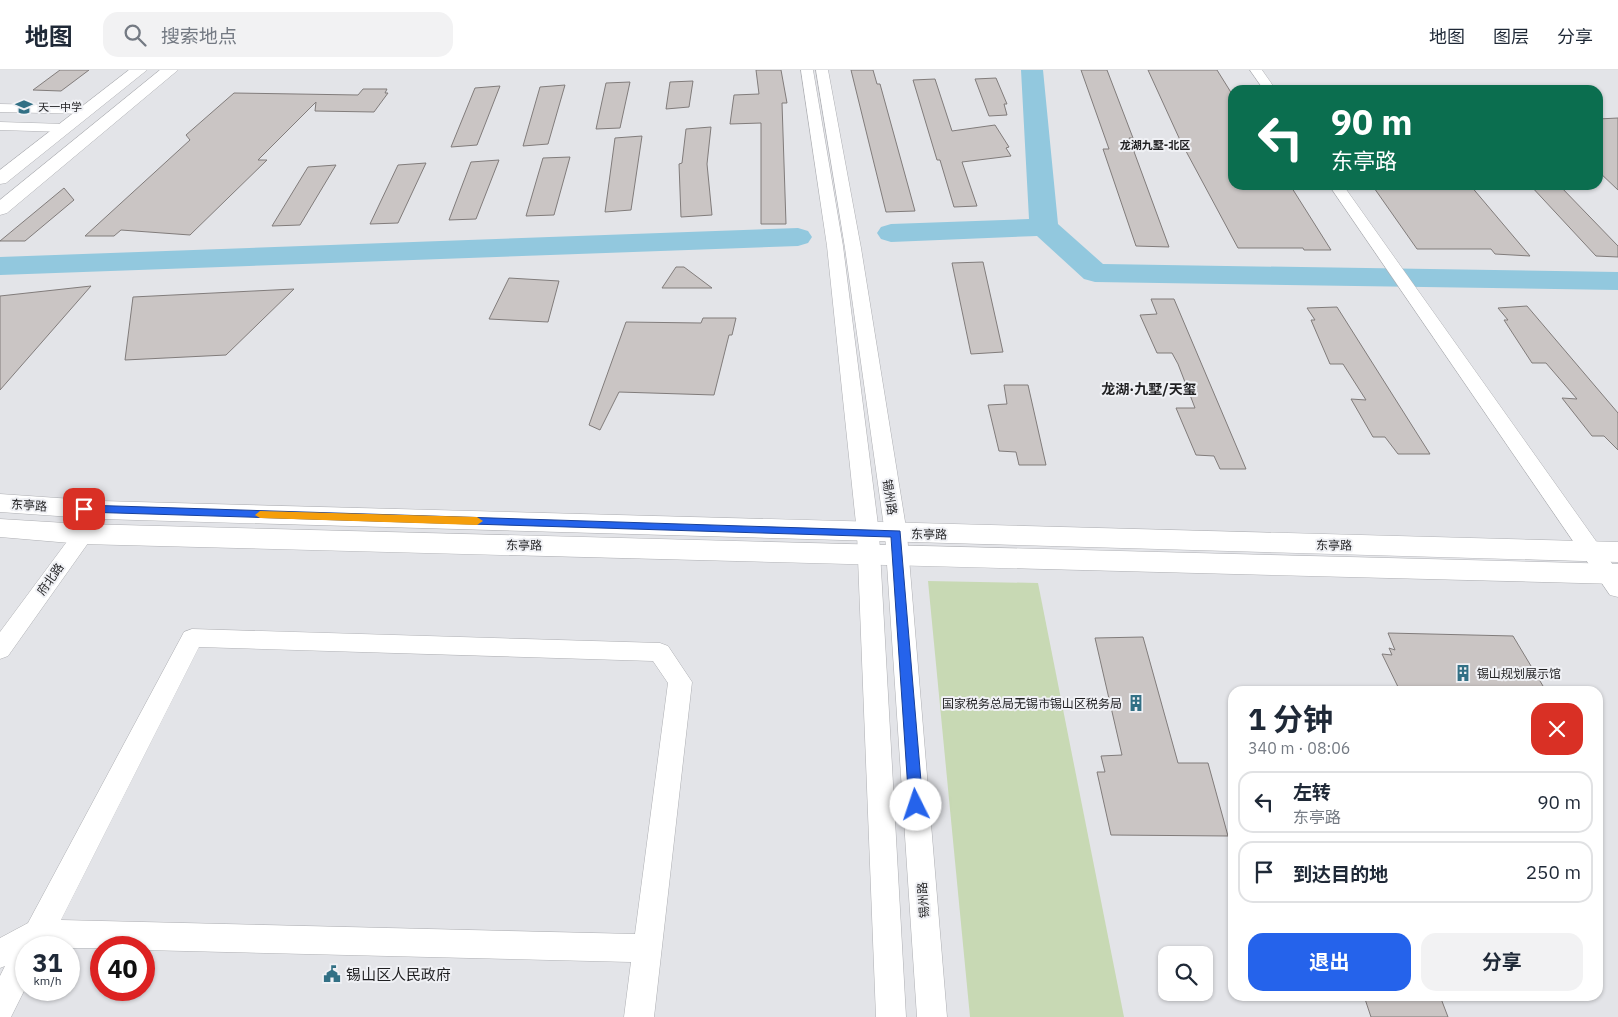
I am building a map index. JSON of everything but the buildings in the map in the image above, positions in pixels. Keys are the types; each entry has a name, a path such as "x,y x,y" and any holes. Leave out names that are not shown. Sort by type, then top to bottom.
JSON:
{"main road":[{"path":"0,179 139,70"},
{"path":"0,209 170,70"},
{"name":"东亭路","path":"0,503 101,510 868,543 1611,568"},
{"name":"东亭路","path":"0,528 82,534 868,543"}],"street":[{"name":"锡州路","path":"807,70 835,246 868,543 891,1017"},
{"name":"锡州路","path":"822,70 853,248 897,544 932,1017"},
{"path":"1256,70 1266,85"},
{"path":"0,108 87,110"},
{"path":"0,126 65,128"},
{"path":"1339,190 1425,312 1611,568"},
{"name":"府北路","path":"0,650 101,510"},
{"path":"37,936 192,638 660,652 680,682 639,1017"},
{"path":"80,946 647,948"},
{"path":"0,954 15,950"},
{"path":"0,1007 15,978"}],"green space":[{"path":"928,581 1038,583 1124,1017 970,1017"}],"waterway":[{"path":"1032,70 1044,227"},
{"path":"891,233 1044,227"},
{"path":"1044,227 1095,273 1618,281"},
{"path":"0,266 798,237"}],"slow traffic":[{"path":"260,515 477,521"}],"place":[{"name":"天一中学","path":"24,107"},
{"name":"锡山规划展示馆","path":"1463,673"},
{"name":"国家税务总局无锡市锡山区税务局","path":"1136,703"},
{"name":"锡山区人民政府","path":"332,974"}],"district":[{"name":"龙湖九墅-北区","path":"1155,145"},
{"name":"龙湖·九墅/天玺","path":"1149,389"}],"route":[{"path":"84,509 896,534 916,805"}]}
